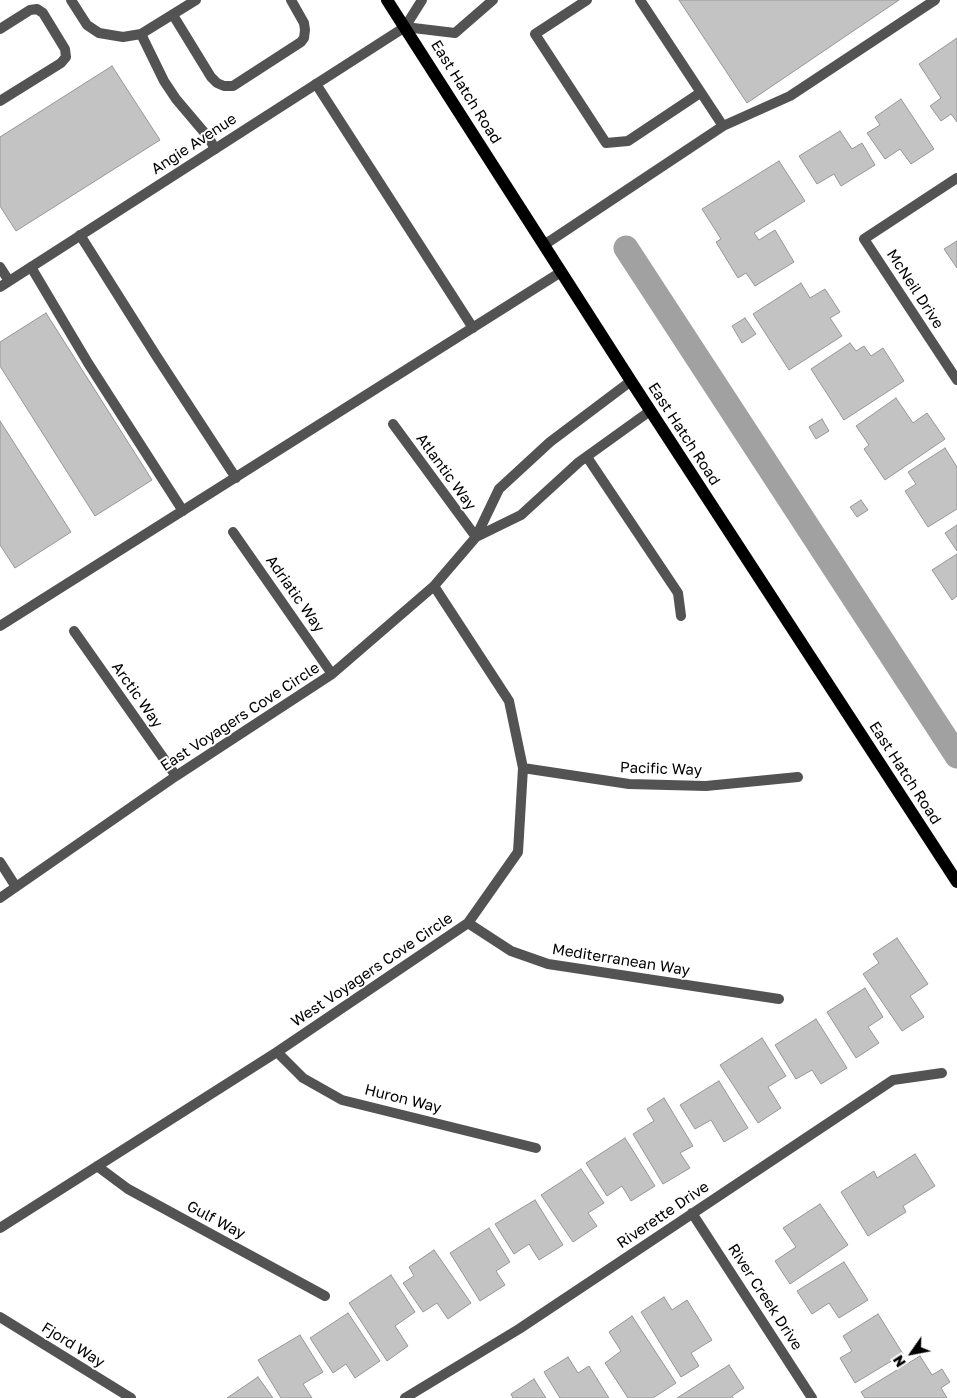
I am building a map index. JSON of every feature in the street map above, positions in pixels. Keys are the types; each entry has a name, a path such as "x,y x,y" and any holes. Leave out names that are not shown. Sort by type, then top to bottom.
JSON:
{"main road":[{"name":"East Hatch Road","path":"388,0 630,381 957,882"}],"street":[{"path":"71,0 87,25 99,33 123,37 142,34 196,0"},
{"path":"173,15 211,77 217,83 224,86 233,86 301,42 304,38 304,23 291,0"},
{"path":"422,0 405,27 455,34 493,0"},
{"path":"587,0 535,34 606,143 628,141 700,93"},
{"path":"640,0 722,126"},
{"path":"544,246 722,126 790,96 935,0"},
{"path":"0,29 30,10 37,9 43,14 65,49 66,57 61,63 0,101"},
{"name":"Angie Avenue","path":"4,284 405,27"},
{"path":"142,34 168,87 209,138 215,149"},
{"path":"316,84 473,328"},
{"name":"McNeil Drive","path":"957,178 864,239 957,380"},
{"path":"80,235 236,478"},
{"path":"0,267 4,284"},
{"path":"31,267 88,363 183,511"},
{"path":"0,626 561,272"},
{"name":"East Voyagers Cove Circle","path":"0,898 176,776 332,674 434,586 476,537 499,489 550,442 630,381"},
{"name":"East Voyagers Cove Circle","path":"476,537 521,515 587,457 650,411"},
{"name":"Atlantic Way","path":"393,424 476,537"},
{"path":"587,457 678,593 681,616"},
{"name":"Adriatic Way","path":"233,532 332,674"},
{"name":"West Voyagers Cove Circle","path":"0,1228 277,1052 468,923 518,852 523,768 509,701 434,586"},
{"name":"Arctic Way","path":"74,631 176,776"},
{"name":"Pacific Way","path":"523,768 629,784 706,786 798,777"},
{"path":"0,862 16,887"},
{"name":"Mediterranean Way","path":"468,923 511,951 548,964 779,999"},
{"name":"Huron Way","path":"277,1052 303,1078 342,1100 536,1148"},
{"name":"Riverette Drive","path":"405,1398 518,1329 893,1080 942,1073"},
{"name":"Gulf Way","path":"97,1166 128,1189 325,1296"},
{"name":"River Creek Drive","path":"692,1213 812,1398"},
{"name":"Fjord Way","path":"0,1317 131,1398"}],"building":[{"path":"679,0 899,0 747,103"},
{"path":"957,38 957,122 951,114 941,121 930,106 941,98 919,64"},
{"path":"112,66 160,140 16,231 0,206 0,137"},
{"path":"901,99 934,149 911,164 900,149 885,159 867,133 880,125 875,117"},
{"path":"840,131 852,149 862,143 875,165 841,186 834,174 817,184 799,156"},
{"path":"779,161 805,201 754,233 759,240 775,230 794,262 755,286 746,273 738,278 716,242 721,239 702,209"},
{"path":"957,241 957,268 944,249"},
{"path":"801,283 810,298 825,289 840,312 830,318 842,336 789,370 753,314"},
{"path":"46,313 152,480 95,516 0,366 0,342"},
{"path":"745,318 756,334 742,343 732,326"},
{"path":"850,343 856,351 864,346 871,356 883,348 904,381 844,420 811,369"},
{"path":"896,398 913,423 927,413 945,439 885,480 864,449 869,445 856,426"},
{"path":"822,419 829,431 816,439 809,427"},
{"path":"0,421 71,532 15,568 0,545"},
{"path":"945,448 957,467 957,509 928,527 905,491 916,484 908,472"},
{"path":"861,500 868,510 857,517 850,507"},
{"path":"957,525 957,551 945,533"},
{"path":"957,554 957,596 952,600 932,570"},
{"path":"897,938 928,984 910,996 924,1017 902,1031 863,974 879,963 873,954"},
{"path":"865,988 883,1017 868,1027 879,1043 856,1058 827,1012"},
{"path":"816,1019 847,1068 821,1084 812,1070 796,1079 775,1045"},
{"path":"762,1038 786,1076 768,1087 781,1108 758,1123 720,1065"},
{"path":"719,1081 748,1128 724,1142 711,1120 695,1129 680,1105"},
{"path":"664,1098 693,1146 680,1153 690,1168 663,1184 633,1134 654,1121 647,1109"},
{"path":"625,1138 655,1186 631,1201 622,1186 607,1196 586,1163"},
{"path":"915,1154 935,1186 903,1206 906,1212 868,1236 841,1192 874,1171 877,1178"},
{"path":"581,1169 604,1203 588,1213 597,1226 573,1242 541,1195"},
{"path":"535,1200 563,1245 539,1260 529,1244 514,1254 495,1224"},
{"path":"820,1204 848,1245 790,1284 775,1261 796,1247 783,1228"},
{"path":"489,1228 510,1262 496,1271 505,1285 480,1301 450,1253"},
{"path":"434,1250 471,1303 448,1319 437,1303 423,1312 403,1283 414,1276 409,1267"},
{"path":"844,1262 868,1300 839,1318 829,1303 812,1314 797,1291"},
{"path":"391,1275 415,1312 395,1326 408,1346 387,1361 349,1303"},
{"path":"664,1297 672,1310 687,1300 712,1340 691,1353 699,1366 681,1377 641,1312"},
{"path":"348,1313 380,1361 355,1378 346,1364 333,1373 310,1338"},
{"path":"878,1314 903,1354 855,1383 840,1358 852,1351 843,1336"},
{"path":"632,1316 676,1383 653,1398 628,1398 605,1363 621,1351 609,1332"},
{"path":"300,1335 323,1372 303,1384 312,1398 281,1398 258,1360"},
{"path":"920,1356 932,1375 942,1369 950,1382 941,1388 947,1398 865,1398 861,1392"},
{"path":"568,1357 578,1373 589,1366 609,1398 560,1398 544,1372"},
{"path":"729,1365 744,1388 732,1396 733,1398 677,1398"},
{"path":"258,1377 273,1398 227,1398"},
{"path":"534,1379 546,1398 513,1398 511,1394"}],"waterway":[{"path":"626,248 957,756"}]}
